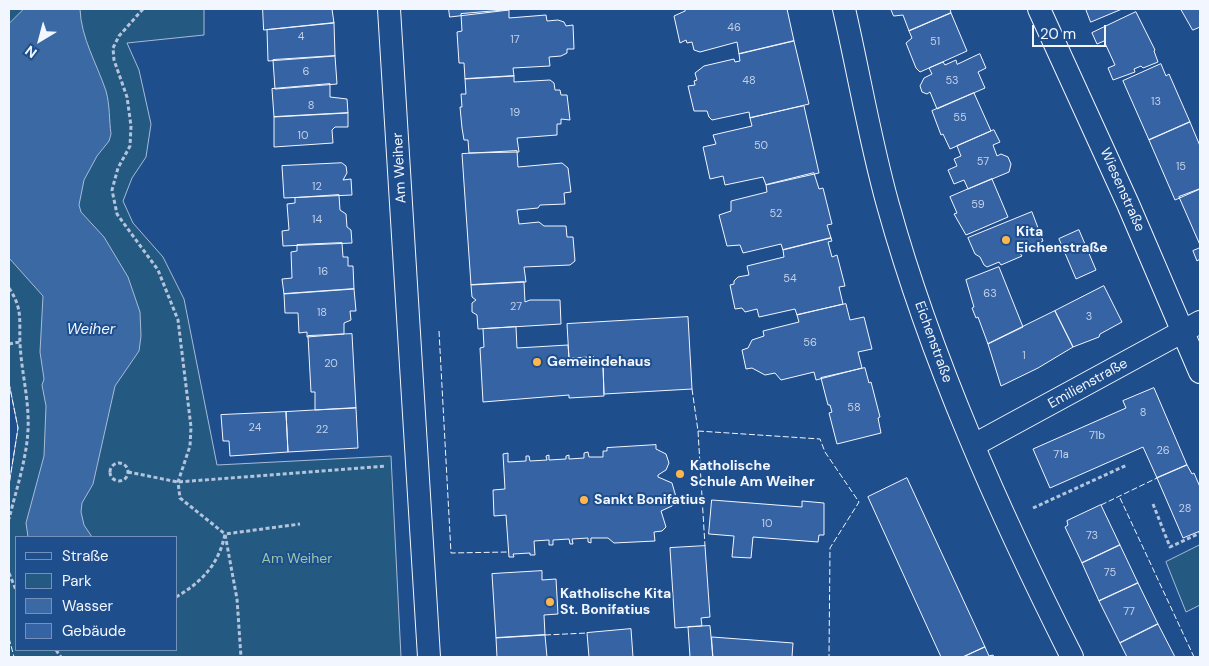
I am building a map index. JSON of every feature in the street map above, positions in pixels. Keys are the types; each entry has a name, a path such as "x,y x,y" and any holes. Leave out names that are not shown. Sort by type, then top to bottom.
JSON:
{"street":[{"name":"Am Weiher","path":"389,9 429,657"},
{"name":"Eichenstraße","path":"844,9 887,204 924,322 974,445 1072,657"},
{"name":"Wiesenstraße","path":"1039,9 1128,204 1192,327 1200,372"},
{"name":"Emilienstraße","path":"974,445 1192,327"}],"path":[{"path":"143,9 119,36 113,48 114,60 127,97 131,126 130,146 118,168 112,190 117,214 158,270 178,320 191,427 190,446 178,482 180,498 225,534 237,598 241,657"},
{"path":"9,288 18,303 21,317 20,342 28,415 27,442 9,520"},
{"path":"9,344 20,342"},
{"path":"128,472 126,478 121,481 115,480 110,473 112,467 119,463 124,465 128,472 178,482 386,466"},
{"path":"1033,508 1127,465"},
{"path":"1153,504 1170,548 1200,533"},
{"path":"225,534 300,524"},
{"path":"178,596 198,582 214,565 222,549 225,534"},
{"path":"9,573 15,588"}],"green space":[{"name":"Am Weiher","path":"9,9 204,9 204,35 127,43 139,70 151,124 146,157 132,178 123,201 133,223 163,257 184,299 217,465 391,456 401,657 9,657 9,485 18,428 9,383"},
{"path":"1200,545 1200,605 1186,612 1166,562"}],"water":[{"name":"Weiher","path":"24,9 80,9 86,41 106,91 108,102 111,134 109,141 97,156 84,180 79,205 81,212 104,237 128,277 140,312 141,336 139,351 115,386 93,484 82,503 81,512 84,525 91,536 28,536 26,523 44,456 46,406 42,385 44,379 40,352 43,296 9,258 9,24"}],"building":[{"path":"263,9 332,9 334,23 264,30"},
{"path":"449,9 509,9 509,10 450,17"},
{"path":"684,9 787,9 794,41 739,54 737,42 700,52 694,50 692,42 687,43 686,40 680,43 674,16 685,11"},
{"path":"891,9 950,9 951,13 909,31 903,15 894,16"},
{"path":"1086,9 1122,9 1091,22"},
{"path":"1181,9 1200,9 1200,27 1193,30"},
{"path":"509,10 509,18 546,15 547,21 558,20 564,22 566,26 573,25 574,49 567,49 567,53 561,56 549,57 550,66 513,68 514,76 465,79 464,63 459,63 457,32 462,31 461,14"},
{"path":"1136,12 1155,50 1158,62 1143,68 1141,66 1134,69 1135,72 1113,80 1108,68 1115,65 1104,41 1097,44 1092,33"},
{"path":"951,13 967,51 920,72 916,68 906,43 912,38 909,31"},
{"path":"334,23 335,56 268,61 267,30"},
{"path":"794,41 809,104 750,118 749,112 712,120 707,111 694,111 688,86 695,85 694,81 697,80 695,73 704,66 734,59 735,62 740,61 739,54"},
{"path":"980,54 986,68 978,72 985,88 937,109 930,92 927,94 922,92 920,86 924,78 932,74 929,68 943,62 945,65 956,60 957,64"},
{"path":"335,56 337,84 275,89 273,60"},
{"path":"1161,64 1166,76 1169,74 1190,122 1149,140 1123,81"},
{"path":"514,76 514,82 550,80 554,83 555,90 560,90 561,95 567,95 570,120 561,119 561,124 557,124 557,135 517,138 519,152 469,153 468,140 464,140 460,107 462,107 461,94 466,94 465,79"},
{"path":"330,84 330,97 347,99 348,113 274,117 272,89"},
{"path":"974,93 991,131 950,149 943,134 941,135 932,111"},
{"path":"804,106 819,173 766,185 763,177 725,185 723,176 710,179 703,147 716,144 713,135 752,126 750,118"},
{"path":"348,113 348,127 335,127 332,130 333,143 274,147 274,117"},
{"path":"1190,122 1200,146 1200,189 1175,200 1149,140"},
{"path":"994,130 1000,142 993,145 997,156 1001,154 1008,157 1011,164 1009,172 968,189 964,180 954,184 948,170 957,166 954,159 961,156 957,146"},
{"path":"517,151 518,167 562,163 568,168 571,192 564,193 565,204 540,205 538,208 517,210 519,224 539,222 544,226 566,226 567,237 573,237 575,261 570,265 524,267 526,282 471,285 462,154"},
{"path":"342,163 346,166 347,173 343,180 351,179 352,195 284,198 282,166"},
{"path":"814,173 819,189 823,188 832,224 827,225 831,238 783,250 781,244 743,253 740,245 727,246 719,215 731,211 731,201 767,192 766,185"},
{"path":"992,179 1008,217 966,235 954,214 957,213 950,197"},
{"path":"1200,189 1200,245 1179,197"},
{"path":"339,195 340,210 346,214 347,227 351,230 352,243 283,246 282,231 289,230 287,204 295,203 295,198"},
{"name":"Kita Eichenstraße","path":"1032,212 1043,241 1020,253 1022,256 1001,265 999,262 987,267 984,265 980,257 975,254 968,238"},
{"path":"1079,230 1096,270 1076,279 1059,239"},
{"path":"831,238 832,241 828,242 832,257 837,255 845,286 839,287 843,304 797,315 795,309 759,317 757,309 745,312 742,308 735,309 730,285 734,284 738,277 749,275 747,266 784,257 783,250"},
{"path":"342,243 343,257 348,257 348,266 353,266 354,289 284,294 282,279 292,278 291,252 297,251 297,245"},
{"path":"1200,248 1200,259 1197,261 1193,251"},
{"path":"999,267 1023,327 988,344 978,317 976,318 972,308 974,307 966,280"},
{"path":"524,282 525,302 530,300 560,300 561,324 478,329 477,315 472,312 472,303 476,300 472,297 471,285"},
{"path":"1104,286 1122,322 1100,334 1099,337 1073,347 1055,311"},
{"path":"354,289 356,311 350,311 351,320 344,323 344,334 307,337 307,332 299,333 298,313 285,313 284,294"},
{"path":"846,304 850,320 864,317 872,349 858,352 862,368 816,380 814,372 781,380 775,373 765,375 752,368 746,369 742,350 748,348 752,340 764,336 763,331 799,322 797,315"},
{"path":"1055,311 1073,347 1038,368 1001,386 988,344"},
{"path":"688,317 692,389 604,394 603,365 594,365 594,357 569,358 567,324"},
{"name":"Gemeindehaus","path":"516,327 517,348 568,345 569,358 594,357 594,365 603,365 604,396 569,398 569,395 483,402 480,348 484,347 483,329"},
{"path":"352,334 356,408 315,410 315,392 311,392 308,336"},
{"path":"865,368 869,383 871,382 880,417 878,418 881,433 837,444 829,413 832,412 830,405 828,405 821,378"},
{"path":"1154,388 1187,465 1157,478 1143,447 1050,488 1033,449 1126,408 1123,401"},
{"path":"356,408 358,448 288,452 286,412"},
{"path":"286,412 288,452 230,456 229,441 223,441 221,415"},
{"name":"Sankt Bonifatius","path":"656,445 656,449 666,454 669,463 666,470 658,475 658,477 672,483 676,497 672,506 661,511 666,527 662,531 654,532 655,541 614,543 608,538 591,538 591,543 588,542 588,538 572,539 573,544 570,544 569,539 553,540 553,545 549,545 549,540 534,541 535,555 530,555 530,553 513,554 514,557 509,557 506,515 494,516 493,490 505,489 503,454 508,453 508,462 526,461 526,456 529,456 530,461 547,460 546,456 549,455 549,460 566,459 566,456 569,455 569,459 584,458 584,453 588,452 589,457 603,457 603,451 607,451 607,448"},
{"path":"1187,465 1192,474 1194,473 1200,487 1200,531 1183,538 1157,478"},
{"path":"907,478 985,647 963,657 941,657 868,497"},
{"path":"712,500 802,507 802,501 824,503 824,535 819,535 818,542 753,537 751,558 732,557 734,536 709,534"},
{"path":"1101,505 1120,545 1082,563 1065,527 1068,525 1067,521"},
{"path":"1120,545 1138,583 1099,601 1082,563"},
{"path":"705,546 710,617 701,618 702,626 675,628 670,548"},
{"path":"542,571 542,580 556,579 558,614 544,615 545,635 496,638 492,574"},
{"path":"1138,583 1158,624 1120,643 1099,601"},
{"path":"1158,624 1175,657 1127,657 1120,643"},
{"path":"710,626 713,657 690,657 688,627"},
{"path":"631,629 633,657 589,657 587,633"},
{"path":"545,635 547,657 497,657 496,638"},
{"path":"712,637 793,643 792,657 713,657"},
{"path":"985,647 989,656 993,655 994,657 963,657"}],"fence":[{"path":"439,331 451,553 508,552"},
{"path":"9,383 18,428 9,485"},
{"path":"692,389 698,431 705,546"},
{"path":"698,431 820,439 825,452 859,502 830,548 829,657"},
{"path":"1101,505 1157,478"},
{"path":"1120,498 1194,657"},
{"path":"545,635 587,633"},
{"path":"9,638 14,657"}],"place":[{"name":"Kita Eichenstraße","path":"1006,240"},
{"name":"Gemeindehaus","path":"537,362"},
{"name":"Katholische Schule Am Weiher","path":"680,474"},
{"name":"Sankt Bonifatius","path":"584,500"},
{"name":"Katholische Kita St. Bonifatius","path":"550,602"}]}
